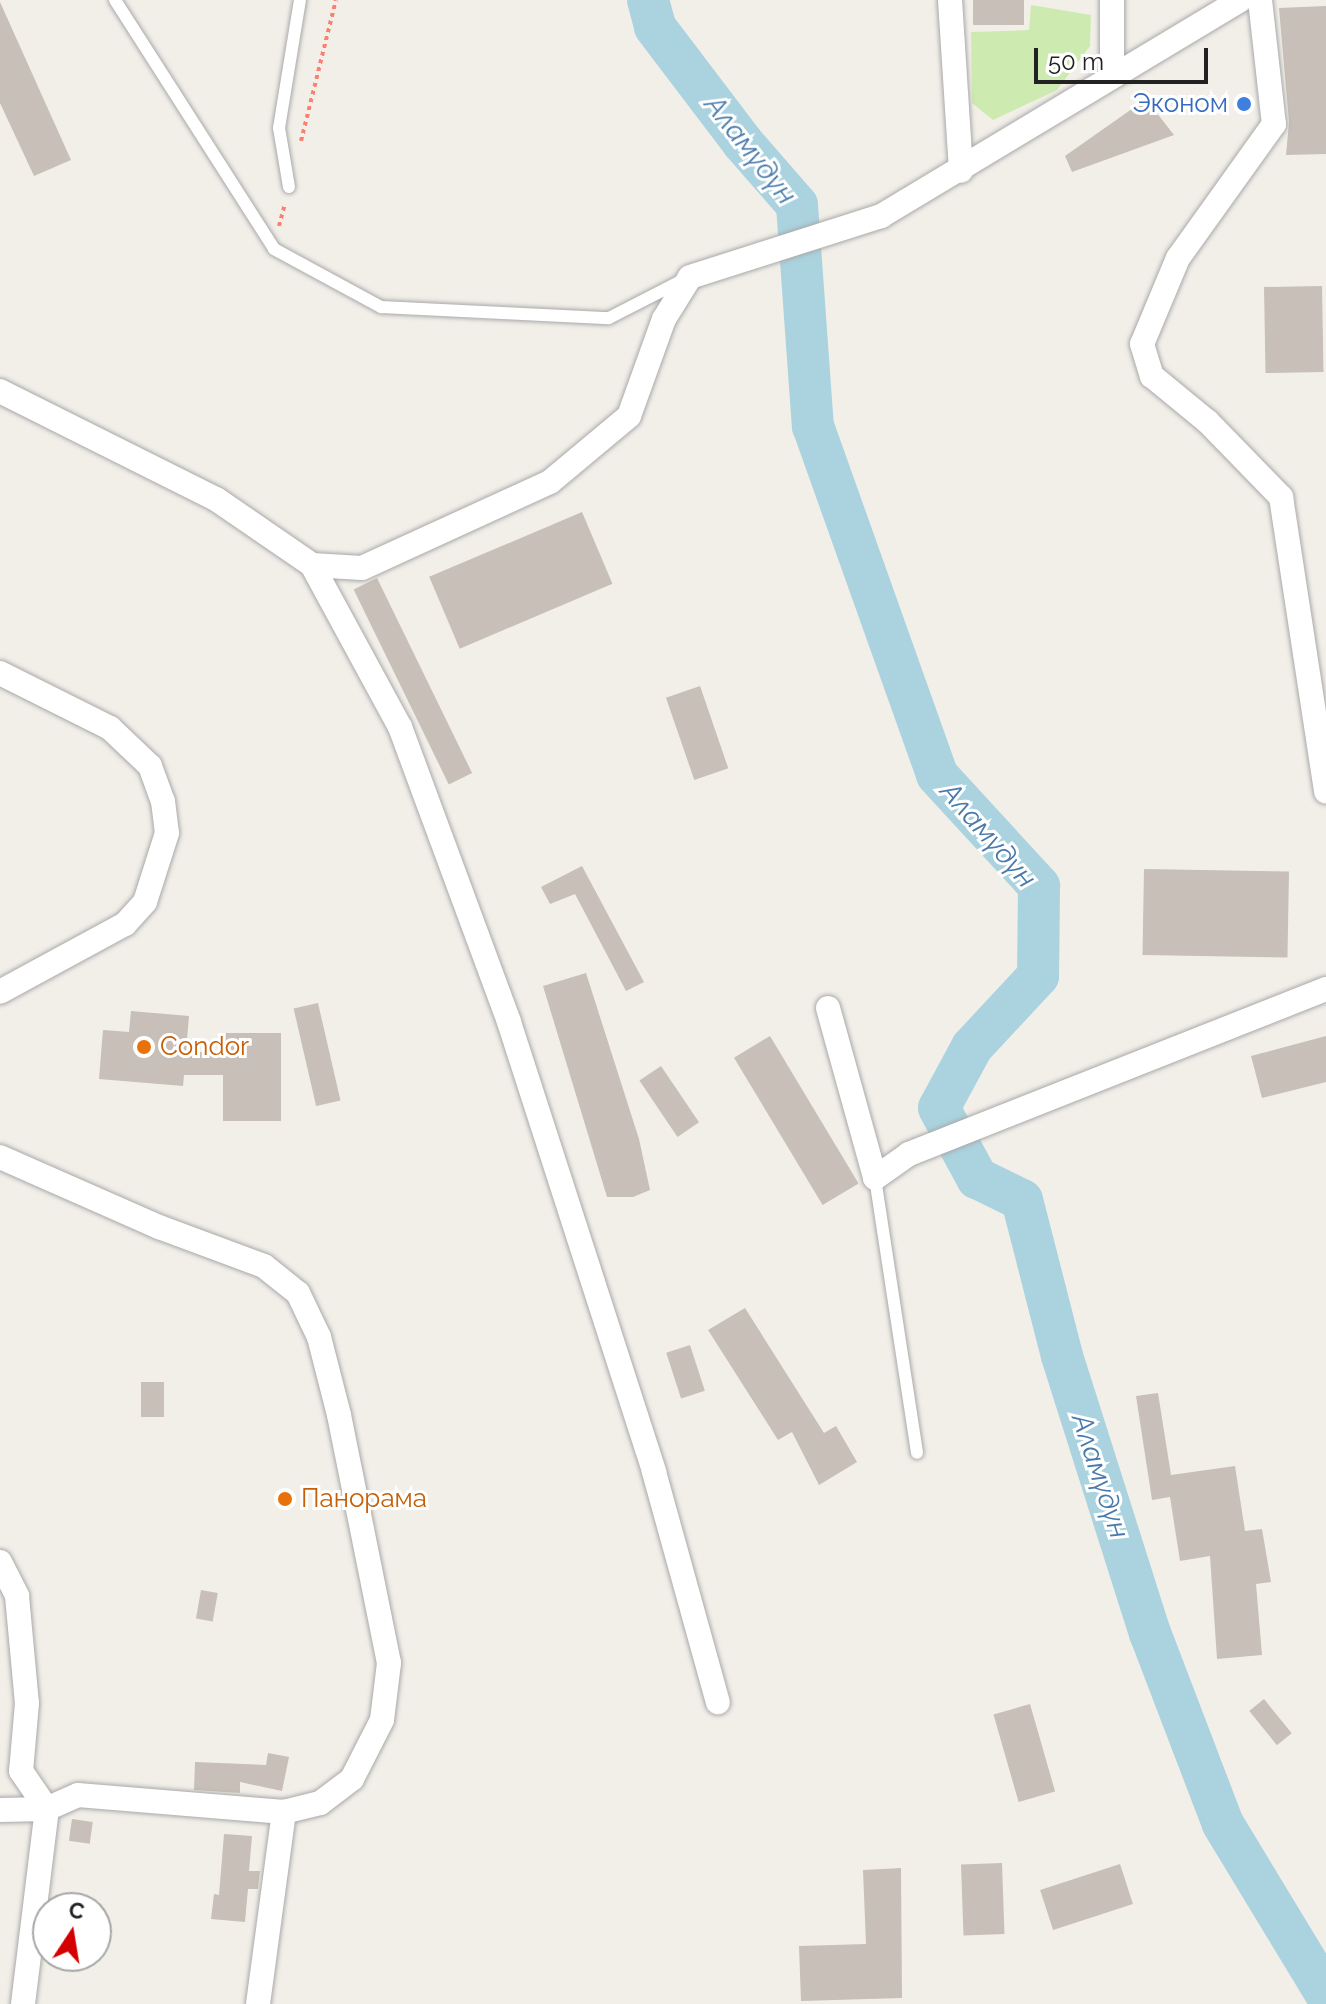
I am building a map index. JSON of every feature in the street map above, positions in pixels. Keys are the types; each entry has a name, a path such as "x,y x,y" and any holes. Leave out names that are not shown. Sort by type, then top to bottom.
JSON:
{"street":[{"path":"950,0 961,171"},
{"path":"1112,0 1112,73"},
{"path":"312,565 362,568 550,482 629,416 664,319 690,277 754,254 881,216 961,171 1112,73 1240,0"},
{"path":"1260,0 1274,124 1178,258 1142,344 1152,376 1208,422 1281,497 1326,792"},
{"path":"0,391 216,499 312,565 400,727 509,1022 654,1472 718,1702"},
{"path":"0,673 110,728 150,766 163,801 167,833 145,902 125,924 0,992"},
{"path":"828,1008 875,1178 909,1154 1007,1119 1326,989"},
{"path":"0,1157 159,1227 264,1266 298,1293 319,1337 389,1663 382,1720 352,1779 320,1803 284,1812 78,1795 47,1809 0,1810"},
{"path":"0,1562 17,1596 27,1703 21,1771 47,1809 23,2004"},
{"path":"258,2004 284,1812"}],"lane":[{"path":"115,0 274,249 381,307 609,318 690,277"},
{"path":"289,187 279,128 300,0"},
{"path":"875,1178 917,1453"}],"path":[{"path":"300,144 336,0"},
{"path":"274,249 289,187"}],"green space":[{"path":"1031,5 1091,15 1090,46 1057,90 993,120 972,103 971,32 1029,30"}],"building":[{"path":"973,0 1024,0 1024,25 973,25"},
{"path":"0,2 71,160 34,176 0,103"},
{"path":"1326,6 1326,154 1286,155 1289,122 1279,8"},
{"path":"1146,99 1174,135 1072,172 1065,156"},
{"path":"1322,286 1324,372 1266,373 1264,287"},
{"path":"582,512 612,584 460,649 429,577"},
{"path":"377,578 472,773 449,784 354,589"},
{"path":"700,686 728,768 694,780 666,698"},
{"path":"582,866 644,982 626,991 575,894 550,904 541,887"},
{"path":"1144,869 1289,872 1287,958 1142,955"},
{"path":"586,973 639,1139 650,1190 633,1197 607,1197 543,986"},
{"path":"318,1003 340,1100 316,1106 294,1009"},
{"path":"131,1011 189,1016 186,1052 223,1052 223,1033 281,1033 281,1121 223,1121 223,1075 184,1075 183,1086 99,1079 103,1030 129,1032"},
{"path":"770,1036 859,1183 823,1205 734,1058"},
{"path":"1326,1036 1326,1082 1262,1098 1251,1056"},
{"path":"661,1066 699,1122 677,1137 639,1081"},
{"path":"745,1308 824,1433 836,1426 857,1462 819,1485 792,1432 778,1440 708,1330"},
{"path":"690,1345 705,1391 681,1398 666,1353"},
{"path":"141,1382 164,1382 164,1417 141,1417"},
{"path":"1158,1393 1171,1475 1235,1466 1245,1531 1262,1529 1271,1582 1256,1584 1262,1655 1217,1659 1210,1556 1180,1561 1170,1497 1152,1500 1136,1396"},
{"path":"201,1590 218,1593 213,1622 196,1619"},
{"path":"1264,1699 1292,1733 1277,1745 1249,1711"},
{"path":"1030,1704 1055,1791 1019,1802 993,1714"},
{"path":"268,1753 289,1757 282,1791 240,1782 240,1793 194,1790 195,1762 266,1765"},
{"path":"72,1819 93,1822 90,1844 69,1841"},
{"path":"224,1834 252,1836 249,1871 260,1871 258,1889 248,1889 245,1922 211,1919 214,1894 219,1895"},
{"path":"1002,1863 1004,1934 964,1935 961,1864"},
{"path":"1120,1864 1133,1904 1053,1930 1040,1890"},
{"path":"901,1868 902,1998 801,2001 799,1946 866,1944 863,1870"}],"waterway":[{"name":"Аламүдүн","path":"648,0 655,27 743,143 797,205 813,426 937,775 1039,886 1038,976 972,1047 939,1108 977,1178 1022,1200 1062,1356 1150,1633 1223,1824 1326,1994"}],"place":[{"name":"Эконом","path":"1244,104"},
{"name":"Condor","path":"144,1047"},
{"name":"Панорама","path":"285,1499"}]}
